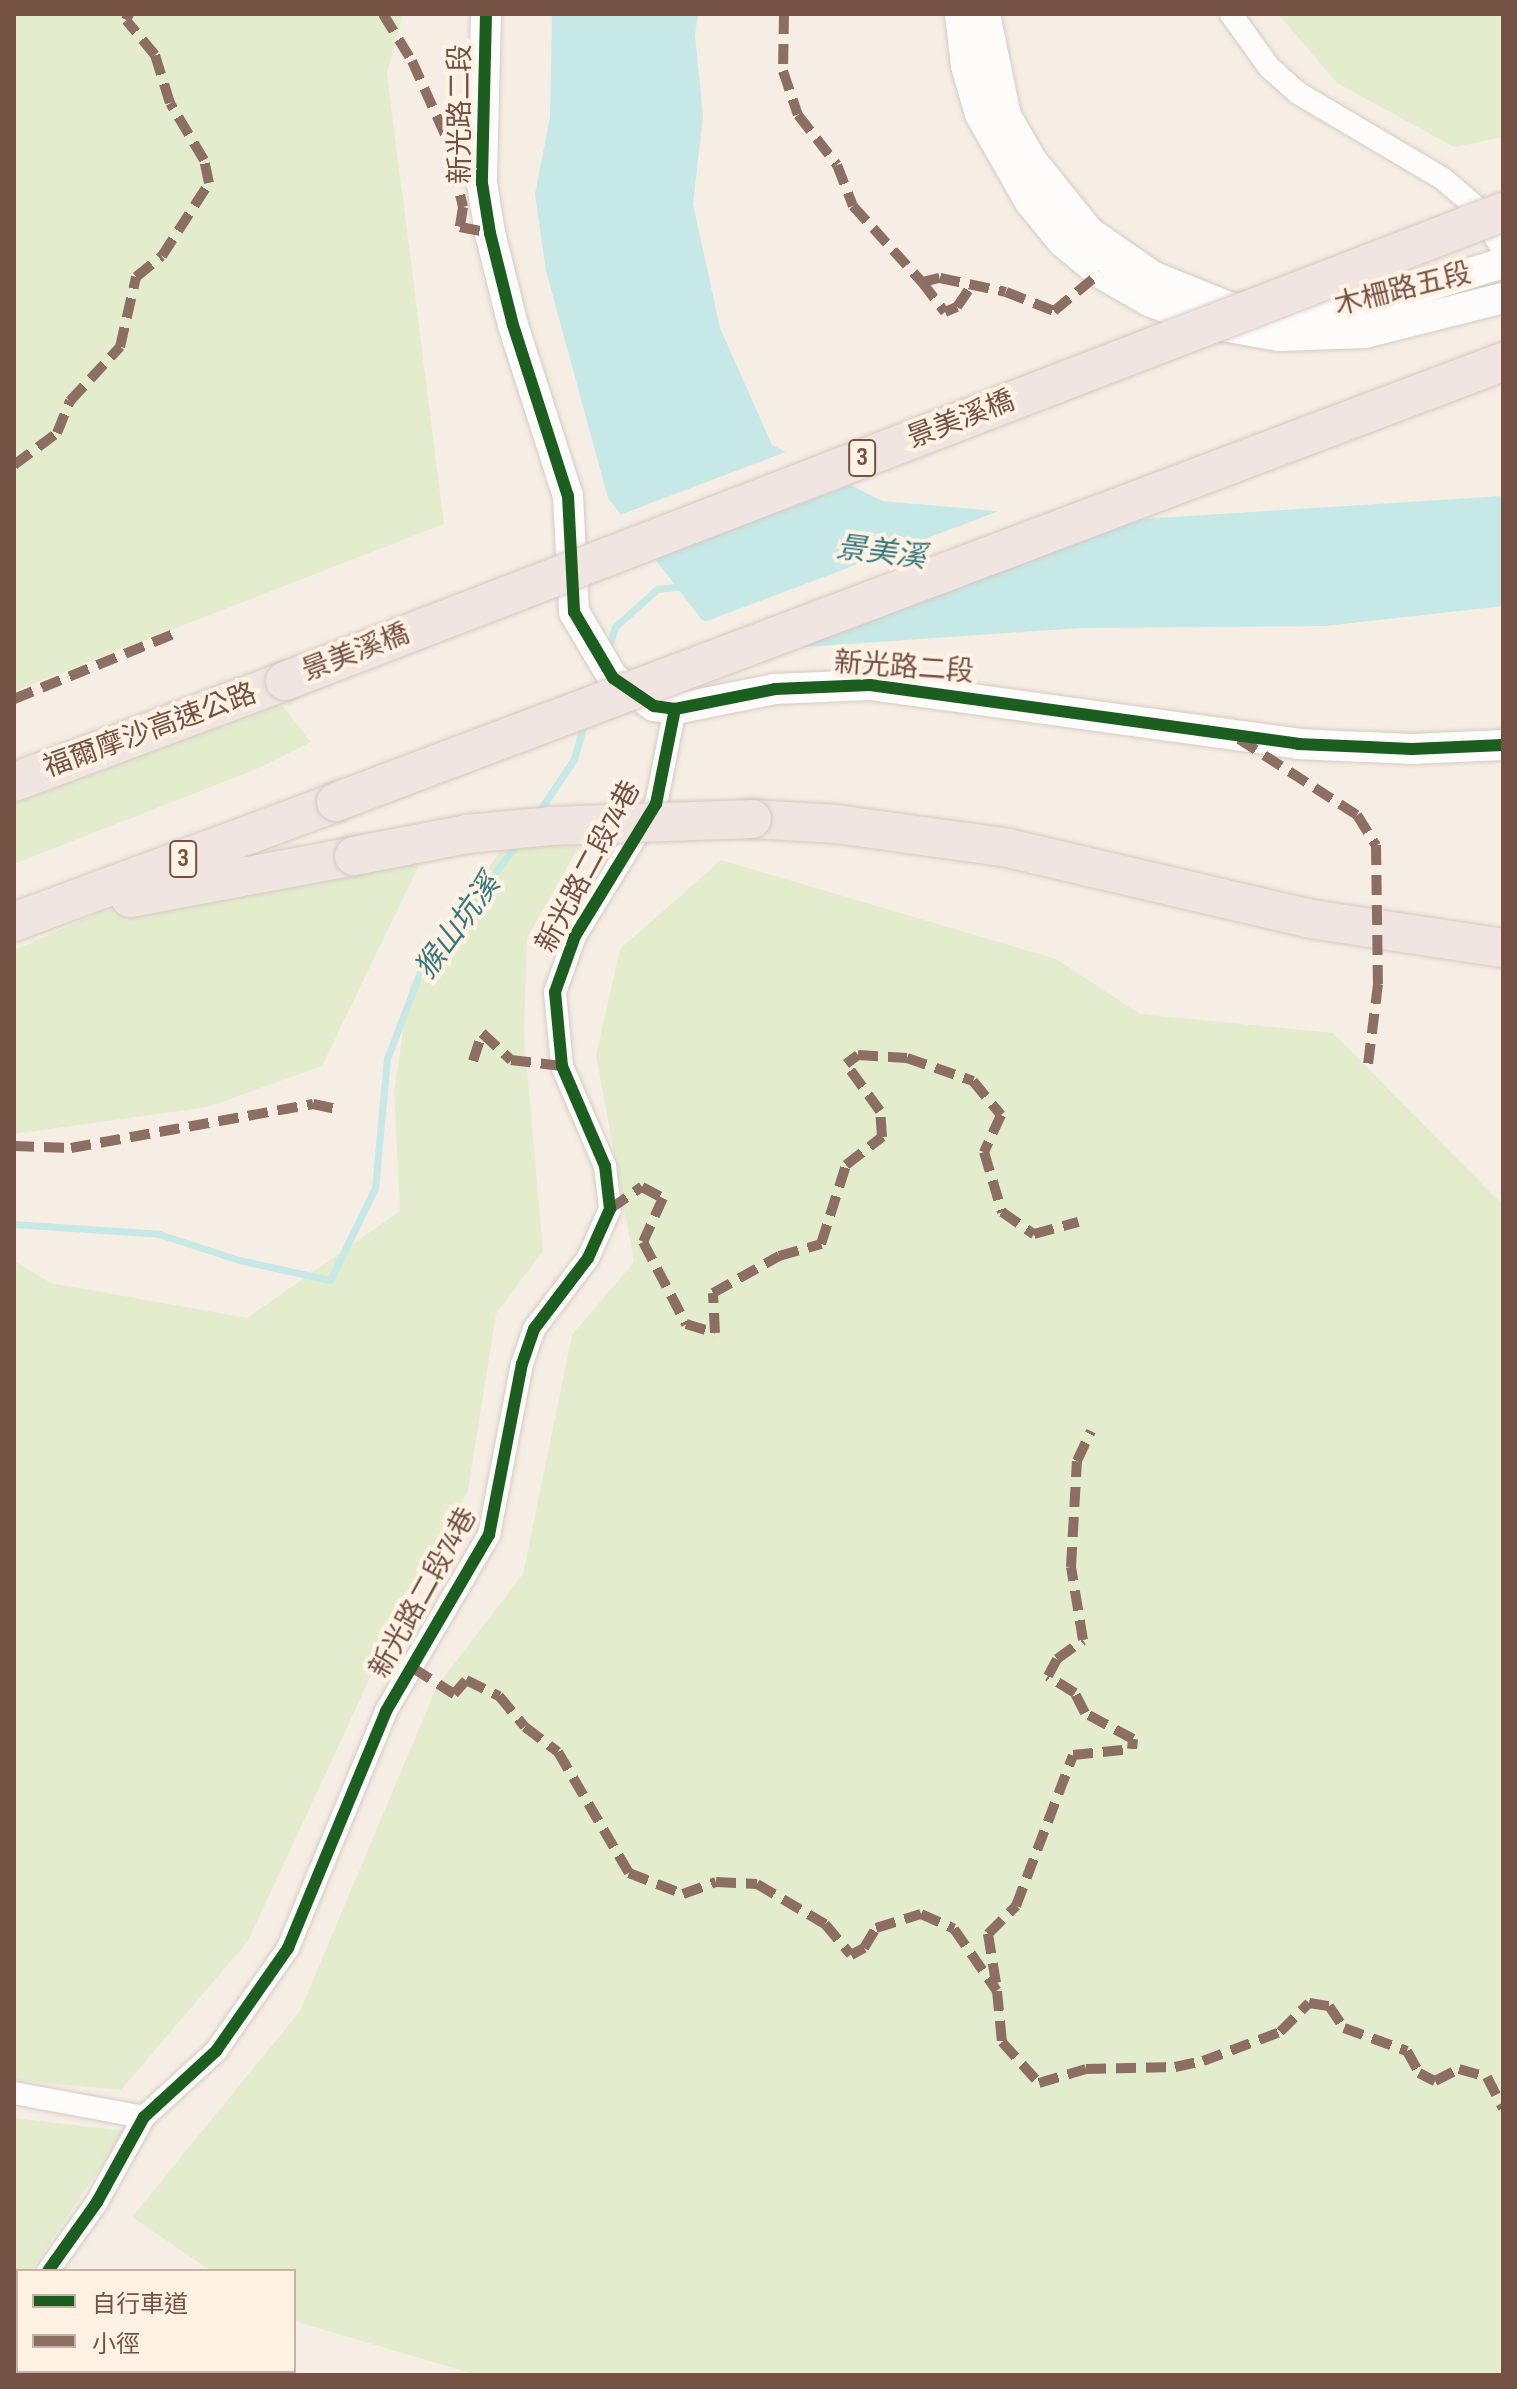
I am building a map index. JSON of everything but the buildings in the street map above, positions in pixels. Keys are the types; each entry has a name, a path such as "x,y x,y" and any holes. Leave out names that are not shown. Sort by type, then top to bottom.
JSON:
{"highway":[{"name":"景美溪橋","path":"285,681 1503,211"},
{"name":"3","path":"22,919 1503,362"},
{"name":"福爾摩沙高速公路","path":"14,782 285,681"},
{"path":"22,919 467,834 537,827 752,819 836,824 1008,848 1311,919 1503,948"}],"street":[{"name":"新光路二段","path":"486,14 482,183 490,233 513,325 568,496 569,579 574,612 584,635 613,678 664,708 775,689 870,685 1298,744 1412,749 1503,745"},
{"name":"木柵路五段","path":"960,14 966,66 980,114 1030,202 1072,250 1149,301 1206,323 1279,336 1365,333 1503,298"},
{"name":"木柵路五段","path":"985,14 1006,116 1032,161 1089,232 1154,277 1231,308 1306,312 1366,305 1503,263"},
{"name":"木柵路五段","path":"1231,14 1269,67 1298,93 1442,178 1475,206 1503,249"},
{"name":"新光路二段74巷","path":"49,2269 97,2202 144,2117 216,2051 288,1948 386,1711 489,1535 522,1364 534,1329 588,1258 610,1209 605,1166 562,1066 555,1031 561,967 656,804 664,708"},
{"path":"14,2093 144,2117"}],"green space":[{"path":"14,14 403,14 387,73 444,524 14,691"},
{"path":"1278,14 1503,14 1503,137 1454,147 1337,83"},
{"path":"279,701 311,742 259,768 14,864 14,799"},
{"path":"521,820 592,823 527,938 524,1034 543,1251 496,1314 468,1491 388,1639 248,1941 121,2090 14,2080 14,1261 51,1283 247,1318 400,1211 394,1092 410,985"},
{"path":"437,828 322,1066 208,1107 14,1134 14,950 118,904"},
{"path":"721,860 1056,959 1140,1014 1333,1033 1503,1205 1503,2375 477,2375 296,2322 296,2269 208,2269 132,2217 300,2011 437,1686 523,1574 572,1335 634,1262 596,1055 620,949"},
{"path":"14,2118 125,2131 32,2269 16,2269 14,2299"}],"water":[{"name":"景美溪","path":"552,14 698,14 695,35 703,117 693,204 720,328 772,445 882,501 1110,521 1503,496 1503,606 1325,626 1081,628 804,647 702,620 608,498 546,271 535,194 550,117"}],"pier":[{"path":"791,450 855,483 651,560 617,516"},
{"path":"1007,508 1110,517 787,647 699,624"}],"waterway":[{"name":"猴山坑溪","path":"607,652 615,627 657,589 685,586"},
{"name":"猴山坑溪","path":"536,816 574,759 585,721"},
{"name":"猴山坑溪","path":"14,1224 159,1234 239,1260 330,1280 375,1188 387,1059 422,967 518,843"}],"marked path":[{"path":"14,465 57,433 70,401 120,347 136,277 162,256 209,183 204,160 170,103 155,55 126,20 129,14"},
{"path":"383,14 412,61 446,137 463,207 460,227 490,233"},
{"path":"784,14 783,71 798,115 837,165 853,206 922,282 940,278 1006,292 1054,311 1100,273"},
{"path":"922,282 945,312 957,307 972,285"},
{"path":"14,699 173,634"},
{"path":"1239,739 1357,815 1376,845 1378,984 1368,1064"},
{"path":"473,1061 482,1033 511,1060 562,1066"},
{"path":"610,1209 642,1187 663,1198 643,1242 686,1324 715,1333 713,1293 779,1256 821,1244 846,1165 882,1137 880,1111 846,1064 858,1055 907,1058 973,1081 1001,1115 984,1152 1002,1212 1034,1234 1078,1222"},
{"path":"14,1146 71,1148 313,1104 336,1109"},
{"path":"996,1983 988,1934 1016,1906 1073,1755 1132,1749 1133,1739 1085,1713 1075,1693 1048,1676 1057,1659 1083,1640 1071,1567 1077,1461 1091,1431"},
{"path":"413,1668 454,1694 466,1680 499,1696 525,1727 558,1752 629,1873 683,1894 716,1882 757,1884 825,1924 851,1955 864,1948 876,1928 921,1914 954,1929 997,1991 1002,2042 1039,2083 1086,2069 1175,2067 1203,2061 1280,2032 1309,2003 1329,2006 1344,2028 1407,2051 1419,2073 1435,2081 1459,2069 1487,2077 1503,2108"}],"cycle path":[{"path":"486,14 482,183 490,233 513,325 568,496 574,612 613,678 654,706 675,709 775,689 870,685 1298,744 1412,749 1503,745"},
{"path":"49,2269 97,2202 144,2117 216,2051 288,1948 386,1711 489,1535 522,1364 534,1329 588,1258 610,1209 605,1166 562,1066 555,992 575,936 656,804 675,709"}]}
